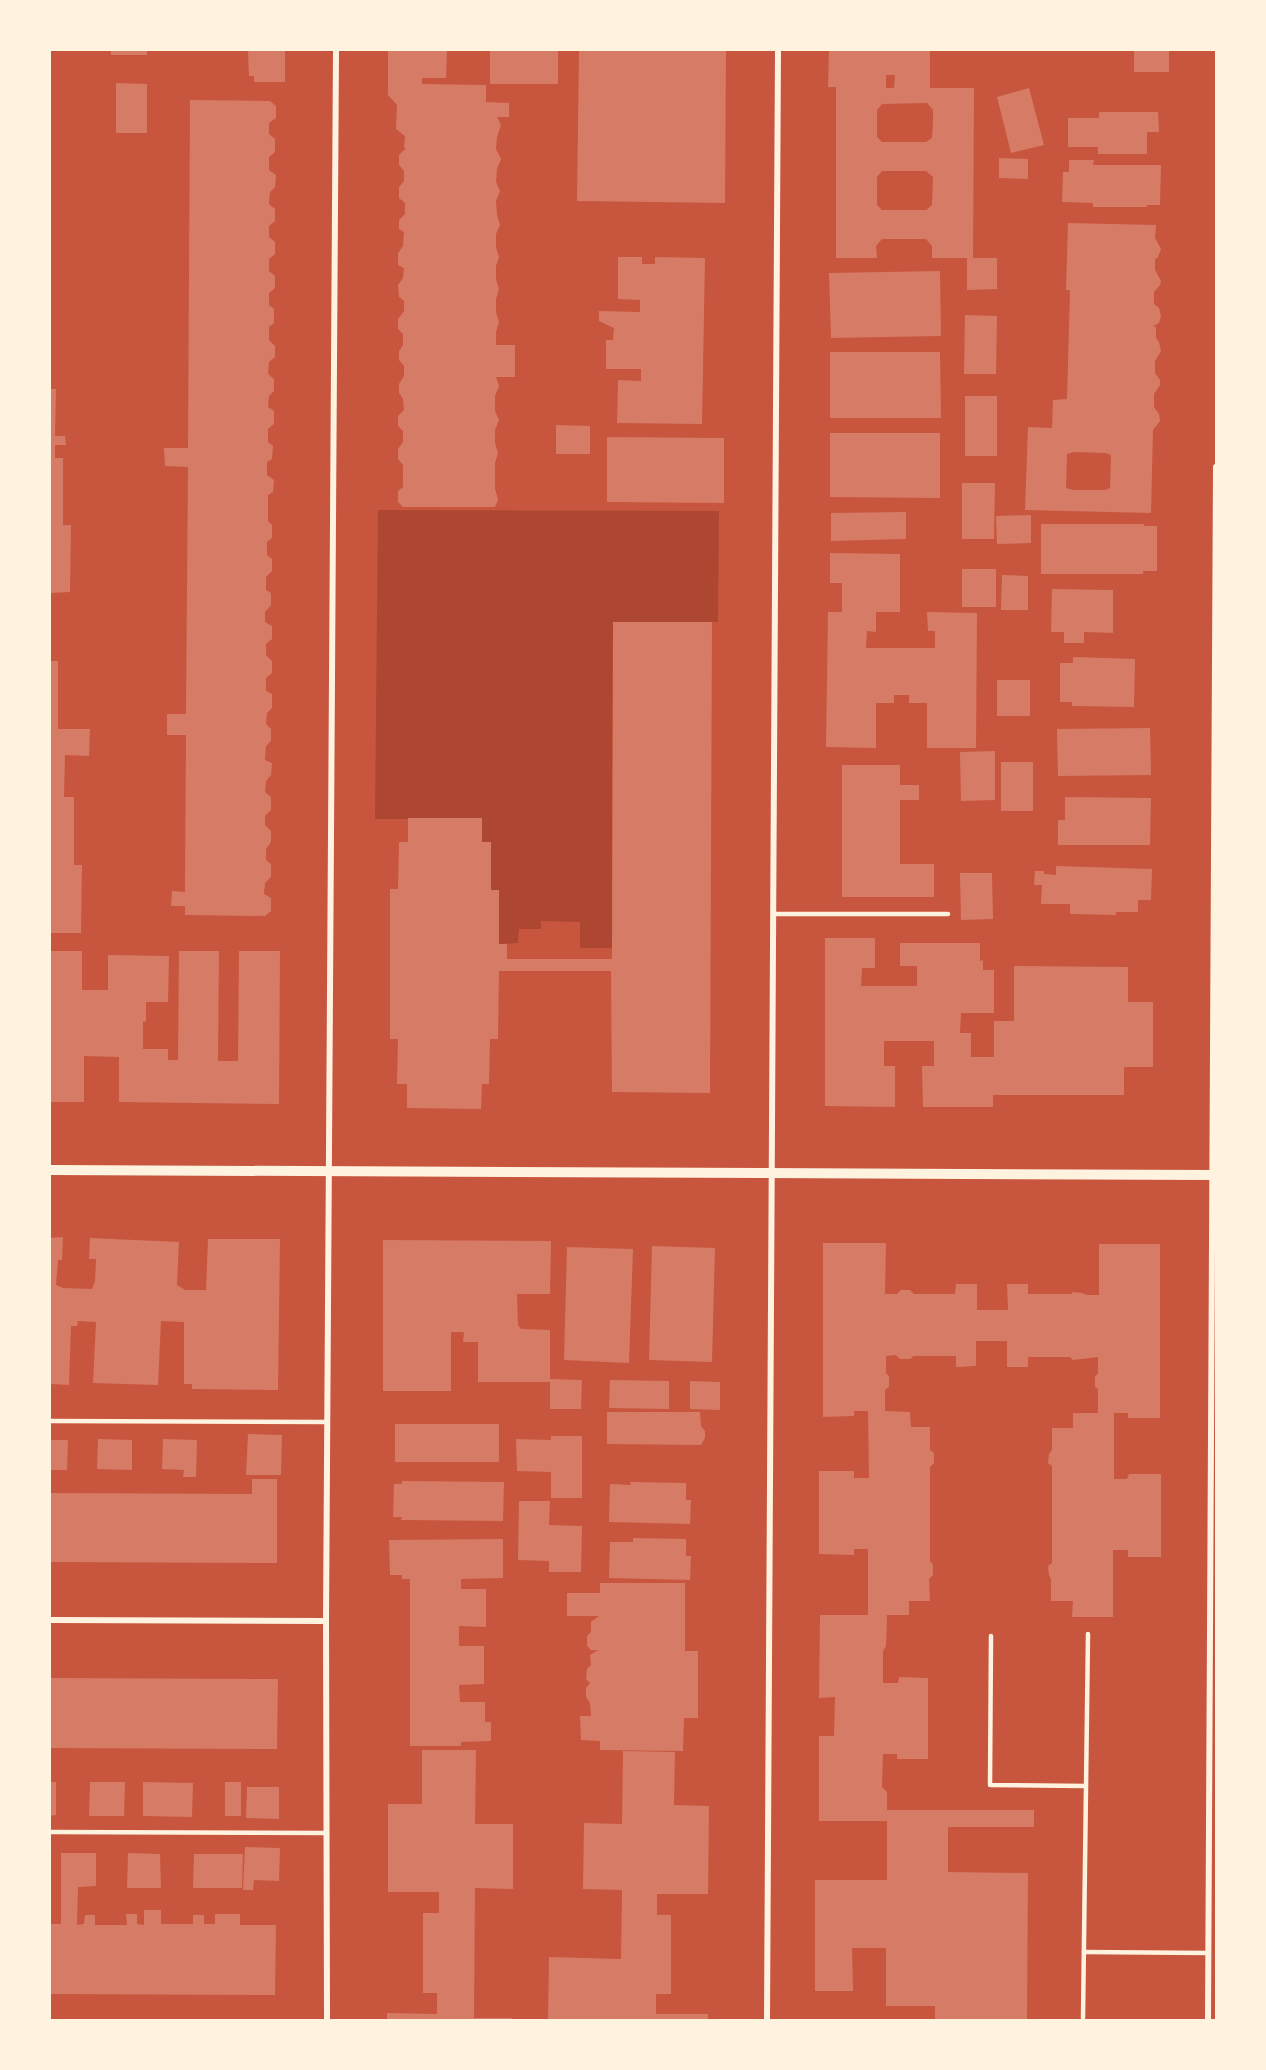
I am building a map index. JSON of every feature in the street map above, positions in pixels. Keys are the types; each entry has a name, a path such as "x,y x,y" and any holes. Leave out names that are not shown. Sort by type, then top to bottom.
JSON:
{"street":[{"path":"327,2020 326,1621 336,50"},
{"path":"767,2020 778,50"},
{"path":"1208,2020 1214,1422 1216,467"},
{"path":"50,1170 1214,1175"},
{"path":"50,1620 326,1621"}],"lane":[{"path":"773,914 948,914"},
{"path":"50,1421 327,1422"},
{"path":"1083,2018 1088,1634"},
{"path":"991,1636 990,1785 1086,1786"},
{"path":"50,1832 326,1833"},
{"path":"1084,1952 1208,1953"}],"shaded area":[{"path":"378,510 719,511 718,622 613,622 612,948 580,948 580,922 541,921 541,929 519,929 518,943 499,944 499,890 491,890 491,843 482,842 482,819 375,819"}],"building":[{"path":"111,50 147,50 147,55 111,55"},
{"path":"248,50 285,50 285,82 254,82 254,76 249,76"},
{"path":"388,50 447,50 446,78 422,78 422,84 486,85 486,102 509,103 509,117 497,117 501,125 496,149 501,159 496,182 500,191 496,201 500,225 496,234 499,257 496,279 499,289 496,312 499,322 496,345 515,345 515,377 496,377 499,386 495,396 495,411 499,420 495,430 498,453 495,463 495,488 498,500 495,507 403,507 398,502 398,491 403,487 403,465 398,459 398,449 403,442 403,431 398,426 398,416 404,410 399,384 404,376 404,366 399,360 403,334 398,329 398,319 404,311 404,301 399,297 398,285 403,278 404,268 398,265 398,253 403,246 404,232 399,229 399,220 405,214 405,203 399,198 399,187 404,181 404,171 399,165 399,155 406,148 404,148 405,136 396,129 397,105 388,95"},
{"path":"490,50 558,50 558,84 490,84"},
{"path":"579,50 726,50 725,203 577,201"},
{"path":"829,50 930,50 930,88 974,88 973,258 997,258 997,289 967,290 967,258 932,258 932,246 926,239 882,239 876,246 877,258 836,258 836,87 828,87","holes":["886,75 895,75 894,88 886,88","927,103 933,110 932,138 926,142 882,142 877,137 877,110 882,104","882,171 926,171 933,177 932,205 926,210 882,210 877,205 877,177"]},
{"path":"1134,50 1169,50 1169,72 1134,72"},
{"path":"116,83 147,84 147,133 116,133"},
{"path":"1029,88 1044,145 1011,153 997,97"},
{"path":"190,100 270,101 276,106 276,118 269,123 269,134 275,139 275,152 269,157 269,170 276,175 275,187 270,192 269,204 275,209 275,221 269,226 269,237 275,242 275,254 269,259 269,271 275,276 275,288 269,293 269,305 274,309 274,323 269,327 269,340 275,346 275,357 269,362 268,374 274,379 274,391 269,396 268,407 274,411 274,424 268,429 268,442 273,446 272,459 267,462 267,475 274,480 273,492 268,495 268,521 272,525 272,538 267,542 267,555 272,559 272,571 266,577 266,590 271,593 271,605 265,612 265,622 272,626 272,639 266,644 266,655 272,661 272,673 266,678 266,691 272,694 272,708 267,713 266,724 271,729 271,741 266,746 265,760 272,763 271,775 266,781 265,792 271,797 271,810 265,816 265,825 271,831 271,842 266,849 266,860 271,864 271,877 265,883 264,894 271,898 271,911 265,916 185,915 185,906 171,906 172,891 185,892 186,735 167,735 167,714 186,714 188,467 165,466 164,448 188,448"},
{"path":"1099,112 1158,112 1159,132 1147,132 1147,154 1098,154 1098,147 1068,147 1068,118 1099,118"},
{"path":"999,158 1028,159 1028,179 999,178"},
{"path":"1069,160 1094,160 1093,165 1161,165 1160,205 1093,207 1093,203 1062,202 1063,172 1069,172"},
{"path":"1068,223 1156,225 1155,238 1161,249 1155,259 1155,270 1161,281 1154,292 1154,304 1159,308 1161,316 1159,323 1153,326 1156,327 1156,338 1161,351 1155,361 1155,373 1160,380 1160,385 1154,394 1154,407 1159,414 1160,421 1153,430 1151,513 1025,510 1028,427 1052,428 1053,400 1067,399 1070,290 1066,290","holes":["1074,452 1111,455 1110,488 1105,490 1066,488 1067,454"]},
{"path":"618,257 642,257 642,264 655,264 655,257 705,258 702,424 617,423 618,380 641,381 641,369 606,369 606,340 613,340 614,328 599,321 599,311 640,312 640,300 618,299"},
{"path":"940,271 941,336 831,338 829,273"},
{"path":"965,315 997,316 996,374 964,374"},
{"path":"830,352 940,352 941,418 830,418"},
{"path":"50,389 56,389 55,436 65,436 66,445 55,445 55,458 63,458 63,525 71,525 70,592 50,593"},
{"path":"965,396 997,396 997,456 965,456"},
{"path":"556,425 590,426 590,454 556,454"},
{"path":"830,433 940,433 940,498 830,497"},
{"path":"607,437 724,438 724,503 607,502"},
{"path":"962,483 995,483 994,539 962,539"},
{"path":"906,512 906,539 831,541 831,513"},
{"path":"1031,515 1031,543 997,544 996,516"},
{"path":"1041,524 1157,526 1157,571 1143,571 1143,574 1041,574"},
{"path":"830,553 900,554 900,612 876,612 876,632 867,631 866,648 935,648 935,631 928,631 927,612 977,613 976,748 927,748 927,703 909,703 909,695 894,695 894,703 876,703 876,748 826,747 828,612 842,612 842,583 830,583"},
{"path":"962,569 996,569 996,607 962,607"},
{"path":"1002,575 1028,576 1028,610 1001,610"},
{"path":"1052,589 1113,590 1113,633 1084,632 1084,643 1064,643 1064,632 1051,632"},
{"path":"613,622 712,622 710,1093 612,1092 611,971 499,971 498,1039 490,1039 489,1084 482,1084 481,1109 407,1108 407,1084 397,1084 398,1039 390,1039 390,889 398,889 399,842 408,842 408,818 482,818 482,842 491,842 491,890 499,890 499,944 507,944 507,959 612,959"},
{"path":"1073,657 1135,659 1134,707 1072,706 1072,702 1060,702 1060,663 1073,663"},
{"path":"50,661 58,661 58,729 90,729 89,756 65,755 64,797 74,797 74,865 82,865 81,933 50,933"},
{"path":"997,680 1030,680 1030,716 997,716"},
{"path":"1150,728 1151,775 1058,776 1057,729"},
{"path":"995,751 995,800 961,801 960,752"},
{"path":"1001,762 1033,762 1033,811 1001,811"},
{"path":"842,765 900,765 900,785 919,785 919,800 900,800 900,864 934,864 934,897 842,897"},
{"path":"1065,797 1151,798 1150,845 1058,845 1058,820 1065,820"},
{"path":"1056,866 1152,869 1151,900 1138,900 1138,912 1116,912 1116,915 1070,914 1070,904 1041,904 1042,885 1034,885 1035,871 1056,875"},
{"path":"960,873 992,873 993,919 961,920"},
{"path":"825,938 875,938 875,968 862,968 861,986 917,986 917,966 900,966 900,943 980,943 980,961 983,960 983,970 994,970 994,1013 961,1013 960,1033 971,1033 971,1057 994,1057 994,1021 1014,1021 1014,966 1128,967 1128,1002 1153,1002 1153,1067 1124,1067 1124,1095 993,1095 993,1107 923,1107 922,1066 934,1066 934,1041 884,1041 884,1066 895,1066 895,1107 825,1106"},
{"path":"50,951 82,951 82,990 108,990 108,955 169,956 168,1002 146,1002 143,1049 168,1049 168,1060 178,1060 179,951 219,951 218,1061 238,1061 239,951 280,951 279,1104 119,1102 119,1057 84,1056 84,1102 50,1102"},
{"path":"63,1237 62,1260 58,1260 56,1285 63,1288 92,1289 95,1281 96,1259 89,1259 90,1238 179,1242 177,1285 185,1290 206,1290 208,1239 280,1239 278,1390 192,1389 192,1384 184,1384 184,1322 161,1321 158,1385 93,1383 96,1322 78,1321 77,1326 71,1326 69,1385 50,1384 50,1238"},
{"path":"383,1240 551,1241 550,1294 517,1294 518,1325 521,1329 550,1330 550,1379 582,1380 581,1409 550,1409 550,1382 478,1382 478,1342 463,1342 464,1332 451,1332 451,1391 383,1391"},
{"path":"823,1243 886,1243 885,1294 897,1294 901,1290 910,1290 914,1294 955,1294 956,1284 977,1284 977,1310 1008,1310 1007,1284 1028,1284 1028,1294 1071,1294 1073,1292 1099,1295 1099,1244 1160,1244 1160,1418 1128,1418 1128,1413 1114,1413 1114,1479 1127,1479 1129,1474 1161,1474 1161,1557 1128,1557 1128,1550 1113,1550 1113,1617 1072,1617 1073,1601 1051,1601 1051,1579 1048,1566 1052,1563 1052,1466 1048,1463 1052,1450 1052,1428 1073,1428 1073,1413 1098,1413 1098,1389 1095,1387 1095,1377 1098,1373 1098,1357 1073,1360 1070,1357 1028,1357 1028,1367 1007,1367 1007,1341 976,1341 976,1366 956,1367 956,1356 913,1356 911,1359 900,1359 896,1355 886,1356 889,1387 885,1390 885,1411 910,1412 911,1427 930,1427 930,1450 934,1453 934,1463 930,1467 930,1561 933,1565 933,1575 929,1579 930,1601 909,1601 909,1615 887,1615 886,1646 883,1651 883,1683 898,1683 899,1677 928,1678 928,1759 897,1759 897,1754 883,1754 882,1787 887,1792 887,1810 1034,1810 1034,1827 948,1827 948,1872 1028,1873 1027,2020 935,2020 935,2006 886,2006 886,1948 852,1948 853,1991 815,1991 815,1880 887,1880 887,1821 819,1821 819,1736 834,1736 835,1697 819,1698 820,1615 868,1615 868,1549 854,1549 854,1555 819,1554 819,1471 854,1471 854,1478 869,1478 868,1411 854,1411 854,1416 823,1417"},
{"path":"652,1246 715,1248 712,1362 649,1360"},
{"path":"567,1247 633,1249 629,1363 564,1360"},
{"path":"610,1380 669,1381 669,1409 609,1408"},
{"path":"690,1381 720,1382 720,1410 690,1409"},
{"path":"607,1412 700,1412 705,1438 701,1445 607,1444"},
{"path":"395,1424 499,1424 499,1462 395,1462"},
{"path":"248,1434 282,1435 281,1475 246,1475"},
{"path":"551,1436 582,1436 582,1498 551,1498 551,1472 517,1471 516,1439 551,1440"},
{"path":"98,1439 132,1440 132,1470 97,1469"},
{"path":"163,1439 197,1440 196,1477 183,1477 184,1470 162,1469"},
{"path":"50,1440 68,1440 67,1470 50,1470"},
{"path":"252,1479 277,1479 277,1563 50,1562 50,1493 252,1494"},
{"path":"402,1481 504,1482 503,1521 401,1520 402,1517 393,1517 394,1484 402,1484"},
{"path":"630,1482 686,1483 686,1500 691,1500 690,1524 609,1522 610,1484 631,1485"},
{"path":"519,1501 550,1501 549,1525 582,1526 581,1572 549,1572 549,1561 518,1560"},
{"path":"633,1538 686,1539 686,1556 691,1556 690,1580 609,1578 610,1542 633,1542"},
{"path":"503,1539 503,1578 461,1579 461,1589 486,1589 486,1627 459,1626 459,1646 484,1646 484,1684 459,1685 460,1702 485,1702 485,1722 491,1722 491,1741 461,1742 461,1746 410,1746 410,1579 402,1579 402,1575 390,1575 389,1540"},
{"path":"600,1583 685,1583 685,1651 698,1651 698,1718 684,1718 683,1751 600,1750 600,1741 581,1740 580,1716 591,1716 590,1703 586,1697 586,1688 590,1683 586,1679 587,1669 591,1665 590,1655 598,1650 591,1650 587,1646 587,1636 591,1632 591,1622 599,1616 567,1616 567,1593 600,1593"},
{"path":"50,1678 278,1679 277,1749 50,1748"},
{"path":"422,1750 476,1750 475,1824 513,1824 513,1889 475,1888 474,2018 512,2018 512,2020 387,2020 387,2013 437,2014 437,1993 423,1993 423,1913 439,1913 439,1892 388,1892 388,1804 422,1804"},
{"path":"623,1751 675,1752 674,1805 709,1806 708,1894 657,1894 657,1915 671,1915 671,1994 656,1994 656,2014 708,2014 708,2020 548,2020 549,1957 621,1959 622,1890 583,1889 584,1823 622,1824"},
{"path":"50,1782 56,1782 56,1815 50,1816"},
{"path":"90,1782 125,1782 124,1816 89,1816"},
{"path":"143,1782 193,1783 192,1817 143,1816"},
{"path":"225,1782 241,1782 241,1816 225,1816"},
{"path":"247,1787 279,1787 279,1819 246,1818"},
{"path":"245,1847 280,1848 279,1881 254,1880 253,1890 243,1890"},
{"path":"61,1853 96,1853 96,1886 78,1887 77,1925 84,1924 85,1915 95,1915 95,1925 127,1925 126,1914 137,1914 137,1924 144,1925 144,1910 161,1910 161,1924 193,1924 193,1915 204,1915 204,1924 215,1924 215,1914 240,1914 240,1925 276,1925 275,1995 50,1994 50,1924 61,1924"},
{"path":"128,1853 160,1854 161,1888 127,1888"},
{"path":"194,1854 243,1854 242,1888 193,1888"}]}
